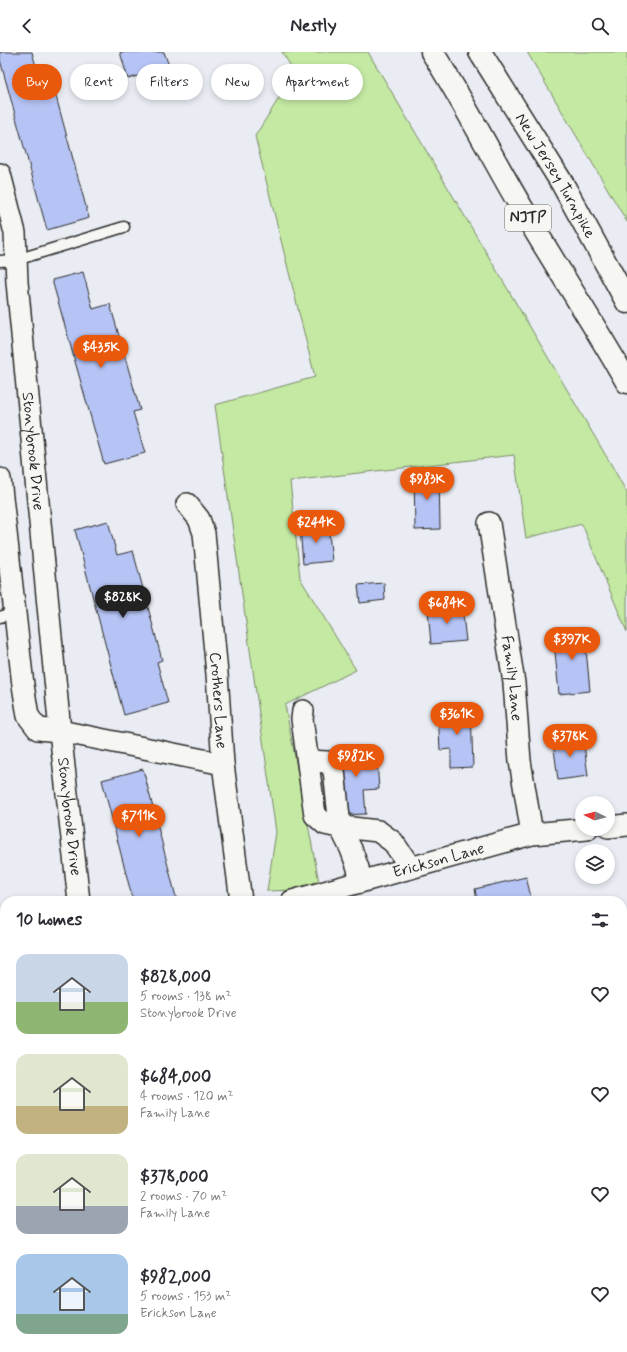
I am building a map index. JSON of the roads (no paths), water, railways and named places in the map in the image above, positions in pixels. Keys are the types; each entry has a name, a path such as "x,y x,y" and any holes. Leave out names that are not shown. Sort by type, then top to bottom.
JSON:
{"highway":[{"name":"NJTP","path":"432,52 488,146 521,206 627,382"},
{"name":"New Jersey Turnpike","path":"480,52 562,184 627,302"}],"street":[{"name":"Stonybrook Drive","path":"0,174 15,233 8,261 78,896"},
{"path":"0,478 7,615 23,685 28,716 38,729 60,731 223,764"},
{"name":"Crothers Lane","path":"187,504 199,519 204,533 217,674 223,764 240,896"},
{"name":"Family Lane","path":"489,523 514,683 520,761 532,834"},
{"path":"303,711 302,719 308,761 327,762 334,770 340,827 351,849 358,868 360,882"},
{"path":"615,826 627,825"},
{"path":"340,827 378,831 393,842 411,868"},
{"name":"Erickson Lane","path":"310,896 532,834 575,830"}],"lane":[{"path":"8,261 124,227"}]}
